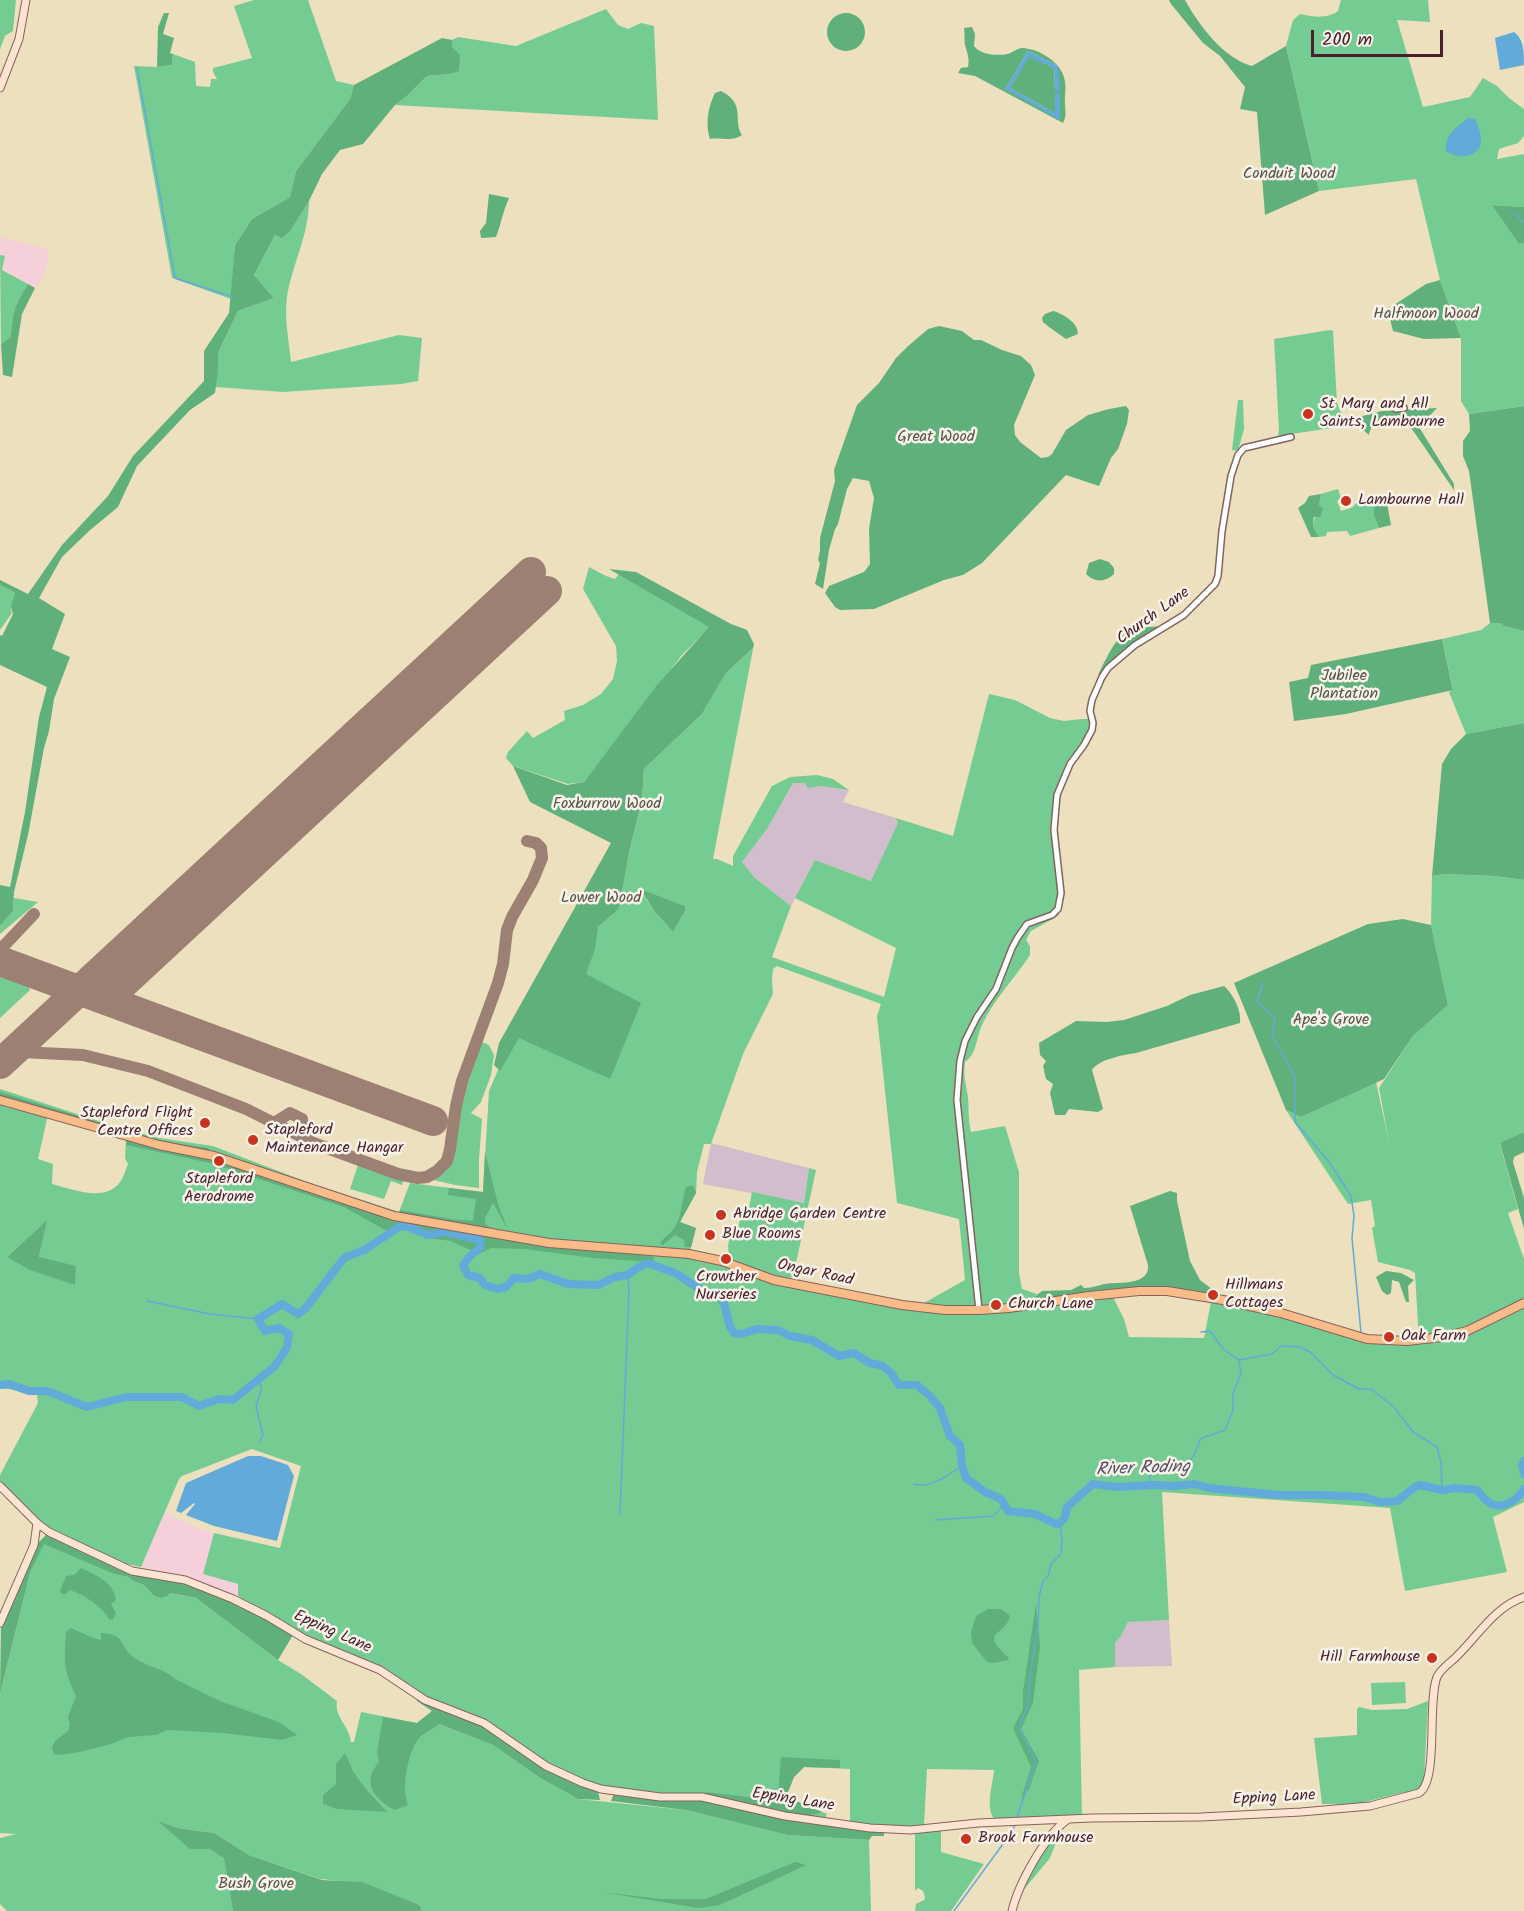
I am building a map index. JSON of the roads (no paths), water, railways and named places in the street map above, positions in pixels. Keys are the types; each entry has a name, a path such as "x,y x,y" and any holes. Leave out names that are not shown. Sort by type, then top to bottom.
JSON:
{"main road":[{"name":"Ongar Road","path":"0,1100 159,1145 214,1156 394,1216 549,1243 689,1254 722,1262 774,1280 913,1306 945,1310 979,1310 1099,1295 1167,1291 1281,1313 1367,1339 1407,1341 1442,1337 1467,1331 1524,1303"}],"street":[{"path":"0,88 19,39 26,0"},
{"path":"1396,409 1404,408"},
{"name":"Church Lane","path":"979,1310 957,1100 960,1061 965,1041 974,1022 996,988 1022,930 1027,924 1052,915 1058,909 1061,893 1054,830 1057,795 1070,765 1092,730 1090,711 1092,700 1102,677 1108,668 1135,645 1184,615 1215,584 1231,477 1236,460 1244,448 1291,436"},
{"name":"Epping Lane","path":"0,1486 50,1532 132,1571 185,1580 244,1604 305,1639 380,1670 425,1700 484,1724 537,1761 583,1783 594,1787 660,1797 702,1797 785,1816 870,1828 911,1830 973,1823 1201,1817 1354,1808 1419,1793 1424,1790 1429,1778 1432,1701 1439,1672 1459,1654 1493,1616 1524,1597"},
{"path":"0,1623 36,1538 37,1522"},
{"path":"36,1538 50,1532"},
{"path":"1012,1911 1023,1882 1050,1836 1066,1820"},
{"path":"1044,1821 1050,1836"}],"water":[{"path":"1514,32 1522,42 1524,65 1500,70 1495,38"},
{"path":"1028,51 1058,66 1060,92 1055,91 1054,68 1029,57 1010,88 1055,113 1055,93 1060,94 1060,120 1005,89"},
{"path":"1468,118 1475,119 1479,130 1481,140 1478,149 1475,153 1463,156 1446,151 1449,136"},
{"path":"248,1456 261,1456 288,1465 294,1476 277,1541 214,1526 186,1515 194,1503 181,1513 176,1511 186,1483"}],"waterway":[{"path":"137,68 175,278 233,297"},
{"path":"1512,212 1524,222"},
{"path":"1263,983 1257,1001 1275,1019 1272,1035 1295,1077 1295,1122 1330,1163 1351,1196 1354,1216 1352,1238 1361,1333"},
{"name":"River Roding","path":"0,1385 9,1384 29,1391 47,1391 87,1407 126,1397 182,1397 199,1406 219,1399 233,1400 275,1366 287,1348 289,1334 279,1328 265,1331 258,1319 282,1304 298,1314 305,1309 344,1258 366,1249 399,1227 406,1226 428,1235 445,1232 480,1240 481,1247 463,1265 468,1275 480,1278 485,1285 497,1289 506,1287 514,1278 528,1279 540,1274 568,1284 598,1285 615,1277 628,1275 648,1263 675,1273 705,1292 718,1296 724,1303 730,1327 734,1333 741,1334 757,1329 778,1330 790,1336 812,1340 839,1356 854,1353 870,1363 883,1366 899,1385 917,1385 940,1408 950,1436 960,1445 966,1478 985,1492 1001,1499 1008,1511 1035,1514 1056,1524 1065,1517 1067,1507 1093,1484 1117,1487 1195,1484 1209,1488 1278,1495 1364,1497 1380,1502 1397,1501 1420,1485 1442,1490 1456,1488 1477,1490 1487,1501 1497,1505 1508,1504 1524,1489"},
{"path":"620,1514 628,1275"},
{"path":"147,1301 210,1314 258,1319"},
{"path":"1201,1332 1210,1331 1223,1349 1239,1360 1272,1354 1281,1346 1300,1347 1310,1352 1333,1375 1359,1389 1371,1389 1393,1406 1413,1432 1437,1447 1441,1462 1442,1490"},
{"path":"1149,1485 1150,1475 1188,1463 1200,1439 1225,1430 1233,1410 1233,1394 1241,1373 1239,1361"},
{"path":"259,1442 263,1435 256,1406 261,1391 260,1379"},
{"name":"River Roding","path":"1524,1461 1522,1464 1524,1474"},
{"path":"914,1484 933,1483 962,1466"},
{"path":"935,1520 993,1516 1004,1505"},
{"path":"1017,1817 1036,1762 1019,1727 1028,1705 1038,1626 1039,1597 1051,1564 1061,1554 1060,1523"},
{"path":"954,1911 1015,1825"}],"place":[{"name":"St Mary and All Saints, Lambourne","path":"1308,414"},
{"name":"Lambourne Hall","path":"1346,501"},
{"name":"Stapleford Flight Centre Offices","path":"205,1123"},
{"name":"Stapleford Maintenance Hangar","path":"253,1140"},
{"name":"Stapleford Aerodrome","path":"219,1161"},
{"name":"Abridge Garden Centre","path":"721,1215"},
{"name":"Blue Rooms","path":"710,1235"},
{"name":"Crowther Nurseries","path":"726,1259"},
{"name":"Hillmans Cottages","path":"1213,1295"},
{"name":"Church Lane","path":"996,1305"},
{"name":"Oak Farm","path":"1389,1337"},
{"name":"Hill Farmhouse","path":"1432,1658"},
{"name":"Brook Farmhouse","path":"966,1839"}],"park label":[{"name":"Conduit Wood","path":"1289,175"},
{"name":"Halfmoon Wood","path":"1426,315"},
{"name":"Great Wood","path":"936,438"},
{"name":"Jubilee Plantation","path":"1344,686"},
{"name":"Foxburrow Wood","path":"607,805"},
{"name":"Lower Wood","path":"601,899"},
{"name":"Ape's Grove","path":"1331,1021"},
{"name":"Bush Grove","path":"256,1885"}]}
